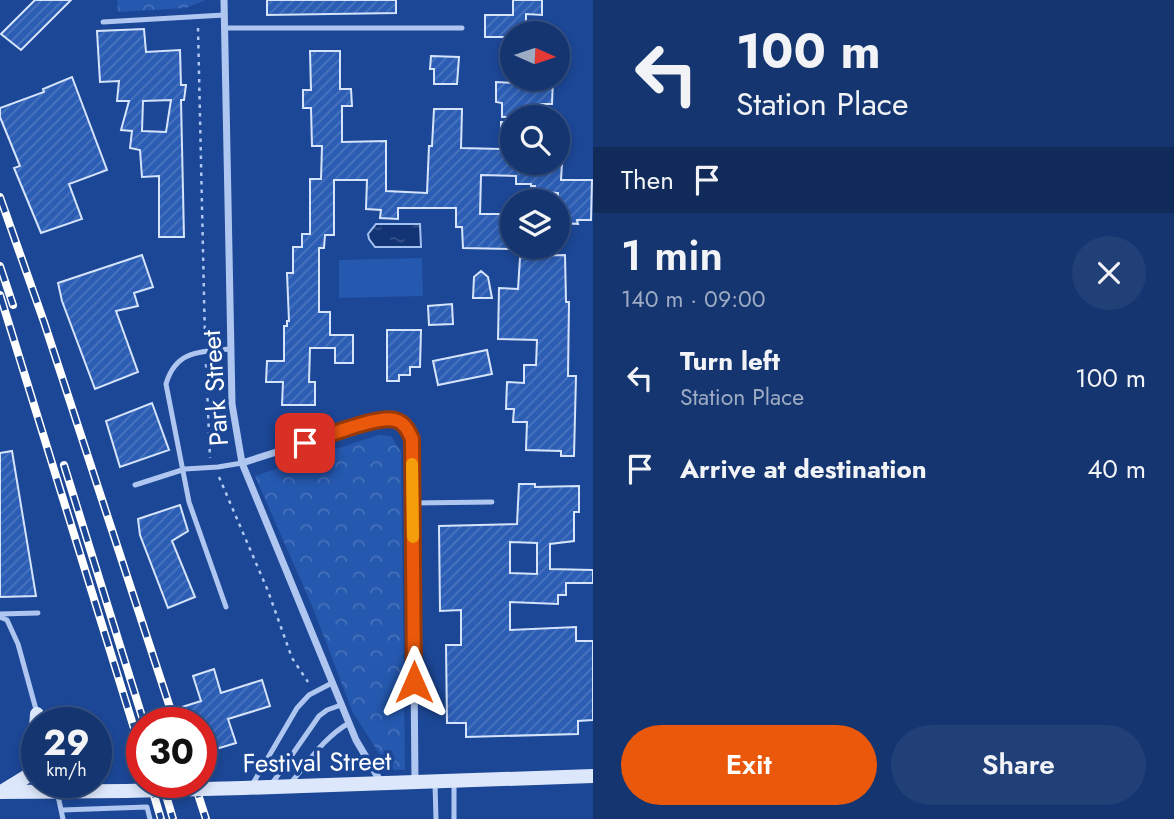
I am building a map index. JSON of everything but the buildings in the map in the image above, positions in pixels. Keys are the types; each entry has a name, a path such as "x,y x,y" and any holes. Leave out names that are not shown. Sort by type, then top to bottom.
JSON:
{"street":[{"name":"Park Street","path":"224,0 232,404 242,463 356,740 382,785"},
{"path":"242,463 381,419 397,420 408,428 412,439 415,784"},
{"name":"Festival Street","path":"112,790 382,785 593,776"},
{"path":"0,792 21,780"},
{"name":"Festival Street","path":"0,792 21,790"}],"lane":[{"path":"103,22 224,15"},
{"path":"224,27 462,27"},
{"path":"226,607 188,502 166,384 170,370 180,359 231,349"},
{"path":"135,485 181,470 242,463"},
{"path":"413,503 492,502"},
{"path":"0,615 38,613"},
{"path":"0,615 7,620 18,644 35,707"},
{"path":"247,788 297,708 309,695 332,683"},
{"path":"269,788 319,716 341,705"},
{"path":"287,787 324,742 349,723"},
{"path":"454,782 454,819"},
{"path":"435,783 436,819"},
{"path":"59,798 63,819"},
{"path":"62,810 147,807 150,819"}],"green space":[{"path":"117,0 205,0 186,8 118,12"},
{"path":"422,258 423,296 339,298 339,260"},
{"path":"378,435 391,436 401,452 405,770 390,770 353,713 313,608 255,476"}],"water":[{"path":"376,224 420,224 421,247 375,247 368,234"}],"railway":[{"path":"0,197 44,322 170,707"},
{"path":"0,266 13,305"},
{"path":"0,295 127,707"},
{"path":"64,465 139,707"},
{"path":"155,798 161,819"},
{"path":"167,798 173,819"},
{"path":"199,798 206,819"}],"slow traffic":[{"path":"412,464 413,537"}],"route":[{"path":"305,443 381,419 397,420 408,428 412,439 414,682"}]}
